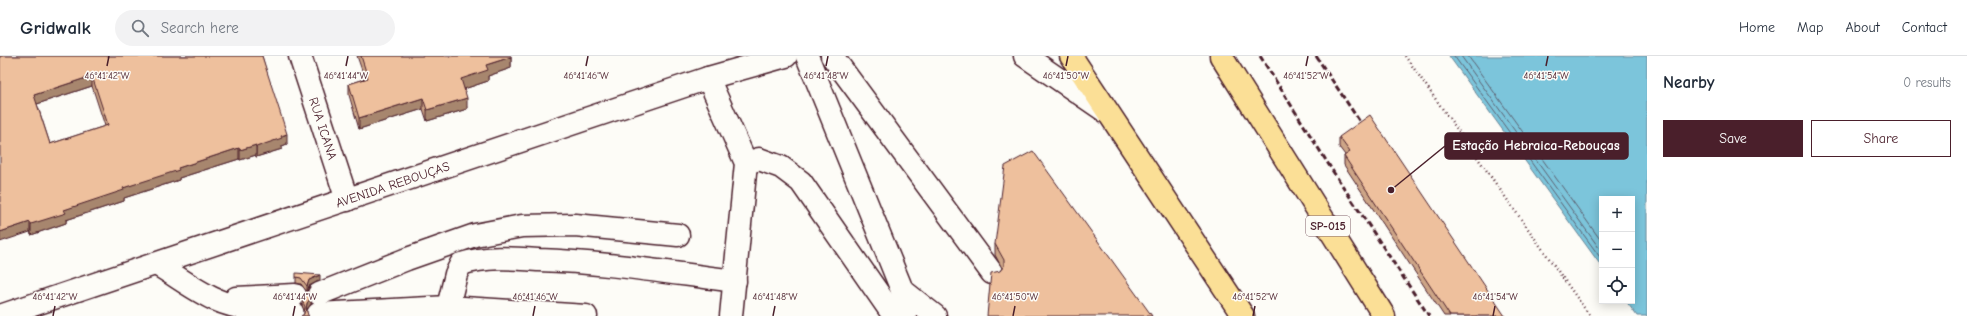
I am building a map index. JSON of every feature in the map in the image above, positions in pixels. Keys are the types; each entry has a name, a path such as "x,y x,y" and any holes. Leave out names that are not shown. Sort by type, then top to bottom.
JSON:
{"highway":[{"path":"1072,56 1182,221 1243,316"},
{"name":"SP-015","path":"1221,56 1384,316"}],"street":[{"name":"RUA ICANA","path":"300,56 347,200"},
{"name":"AVENIDA REBOUÇAS","path":"0,316 708,78 786,56"},
{"path":"807,56 902,290 905,316"},
{"path":"832,56 992,273"},
{"path":"1025,56 1109,113"},
{"path":"708,78 746,163 731,316"},
{"path":"746,163 758,159 781,167 801,182 894,316"},
{"path":"586,316 448,307 318,304 407,259 475,235 522,226 575,225 678,234"},
{"path":"448,307 456,274 461,264 491,258 571,261 735,281"},
{"path":"156,264 214,299 243,308 266,312 294,304"},
{"path":"902,290 935,316"}],"path":[{"path":"1404,56 1590,316"}],"water":[{"path":"1449,56 1647,56 1647,316 1637,316 1628,304 1635,304 1635,196 1599,196 1599,263"}],"building":[{"path":"0,56 262,56 287,134 281,136 282,138 256,147 256,145 240,150 239,148 178,168 179,170 123,188 124,190 64,210 66,213 31,224 30,222 0,232","holes":["92,76 108,125 50,144 34,95"]},
{"path":"361,56 511,57 486,65 488,70 461,79 467,98 427,110 423,98 359,118 349,84 368,78"},
{"path":"1370,115 1505,316 1450,316 1344,156 1350,152 1339,137"},
{"path":"1033,151 1152,316 987,316 991,273 1000,271 1004,266 1004,260 995,244 1005,166"},
{"path":"296,273 320,275 309,280 307,286 301,278 296,277"},
{"path":"307,291 311,298 307,303 306,309 309,316 301,316 304,314 305,307 302,299"}],"railway":[{"path":"1260,56 1334,173 1429,316"},
{"path":"1316,56 1366,131"}],"place":[{"name":"Estação Hebraica-Rebouças","path":"1391,190"}]}
